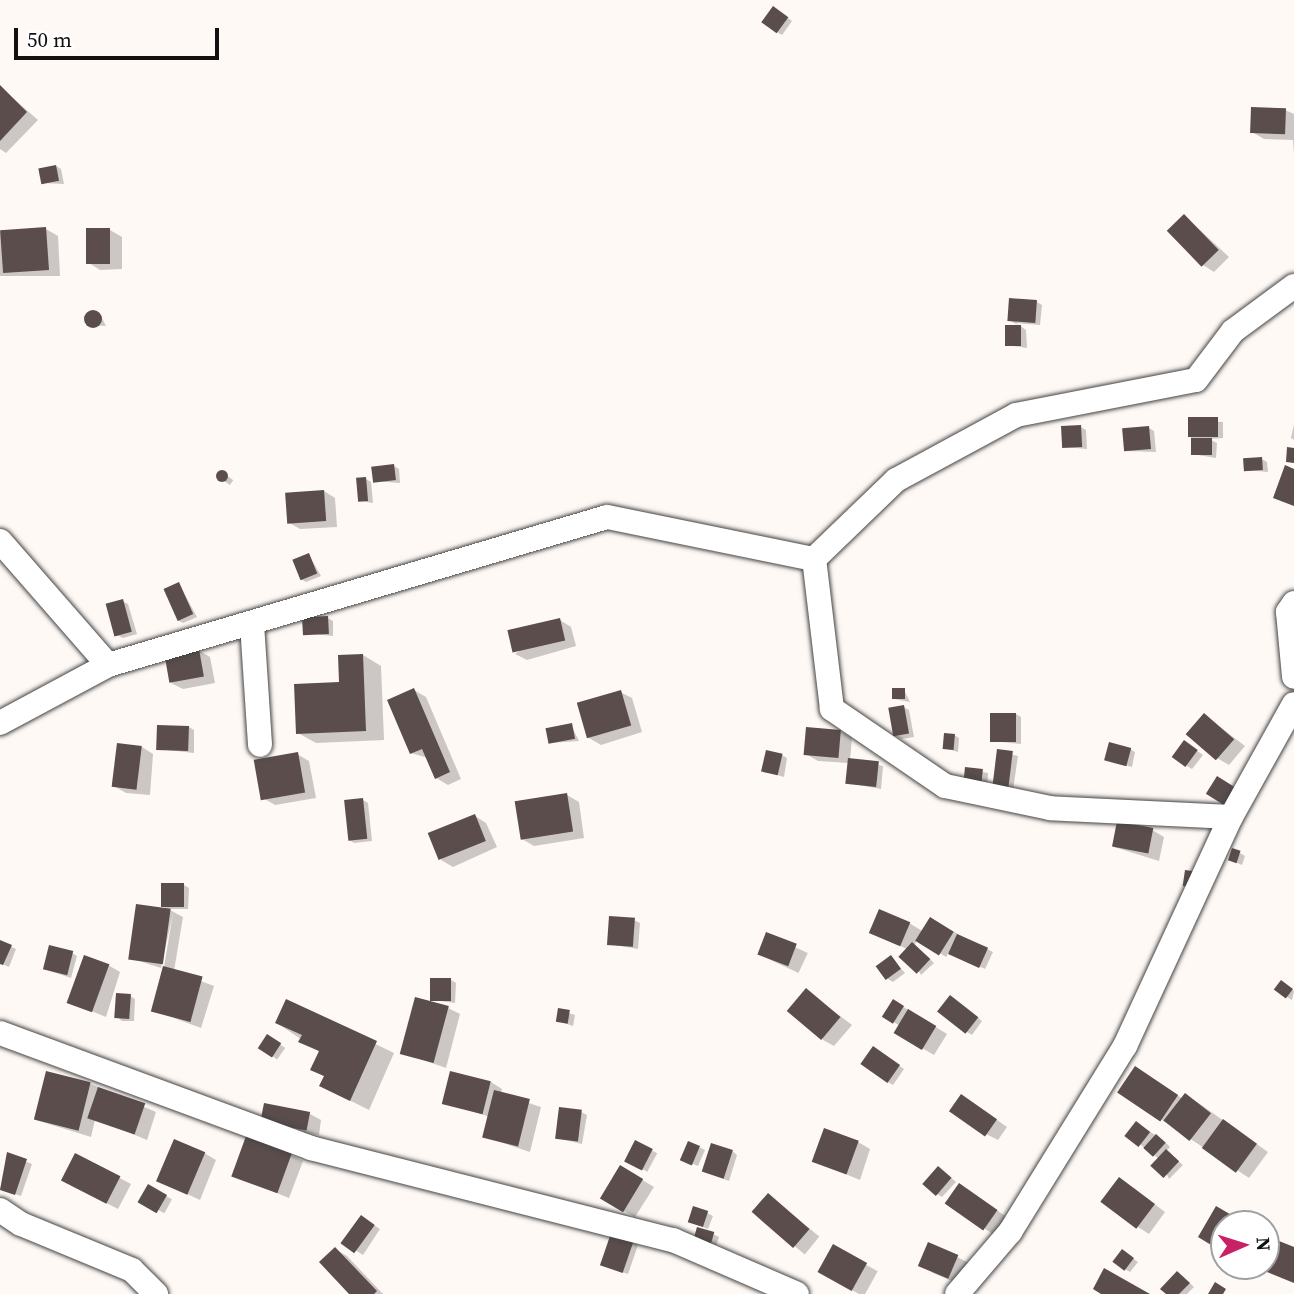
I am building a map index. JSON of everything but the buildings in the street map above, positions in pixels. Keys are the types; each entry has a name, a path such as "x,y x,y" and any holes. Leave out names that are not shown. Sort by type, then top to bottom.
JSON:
{"street":[{"path":"814,559 896,480 1016,415 1196,380 1233,331 1294,286"},
{"path":"0,723 107,665 607,517 814,559"},
{"path":"0,541 107,665"},
{"path":"814,559 832,709 946,786 1050,808 1231,817"},
{"path":"1294,603 1288,612 1294,677"},
{"path":"251,624 260,745"},
{"path":"957,1294 1010,1232 1125,1046 1231,817 1294,704"},
{"path":"0,1033 311,1148 673,1240 797,1294"},
{"path":"0,1210 20,1224 132,1270 156,1294"}]}
